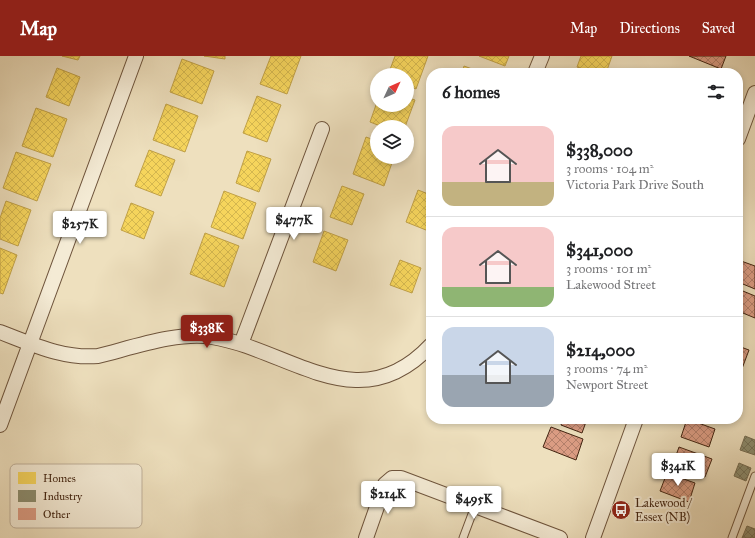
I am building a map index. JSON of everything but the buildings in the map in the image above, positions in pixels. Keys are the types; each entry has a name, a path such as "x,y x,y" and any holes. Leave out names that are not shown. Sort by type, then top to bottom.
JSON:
{"street":[{"path":"0,425 29,342 136,56"},
{"path":"538,68 542,56"},
{"path":"743,125 755,93"},
{"path":"241,344 322,129"},
{"path":"0,332 61,354 84,357 98,356 188,336 213,337 241,344 299,366 348,380 378,379 398,372 408,367 426,350"},
{"path":"593,538 634,424"},
{"path":"366,538 385,484 392,478 401,478 560,538"}],"lane":[{"path":"732,538 755,476"},
{"path":"463,538 475,506"}],"place":[{"name":"Lakewood / Essex (NB)","path":"621,510"}]}
